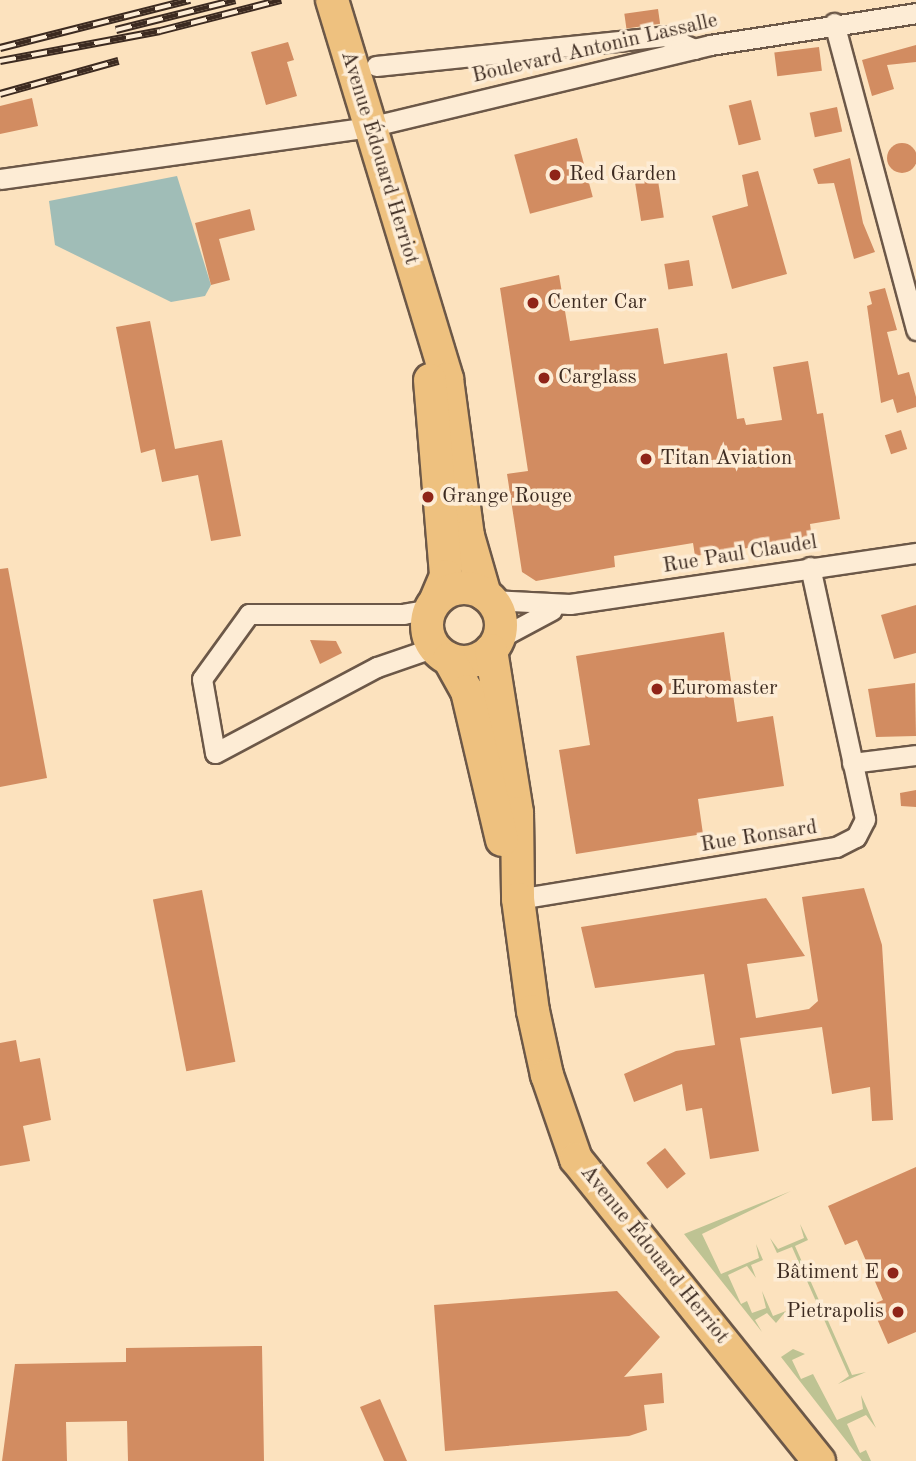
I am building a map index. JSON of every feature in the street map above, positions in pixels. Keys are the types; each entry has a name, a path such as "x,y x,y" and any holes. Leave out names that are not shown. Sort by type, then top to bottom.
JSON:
{"main road":[{"name":"Avenue Édouard Herriot","path":"332,0 367,78 369,127 447,379 468,536 488,598"},
{"name":"Avenue Édouard Herriot","path":"427,316 446,576 433,605"},
{"path":"455,589 488,598 500,619 494,645 471,661 442,653 427,629 433,605 455,589"},
{"name":"Avenue Édouard Herriot","path":"494,645 517,813 518,899"},
{"name":"Avenue Édouard Herriot","path":"442,653 467,691 518,899 547,1075 576,1159 819,1461"}],"street":[{"name":"Boulevard Antonin Lassalle","path":"0,179 369,127 694,49 834,23 916,13"},
{"path":"834,23 916,330"},
{"path":"367,78 665,36 694,49"},
{"name":"Rue Paul Claudel","path":"494,645 524,620 570,604 916,553"},
{"name":"Rue Ronsard","path":"518,899 836,847 856,837 865,819 810,567"},
{"name":"Rue Paul Claudel","path":"488,598 570,604"},
{"path":"433,605 404,614 249,614 202,679 215,753 389,662 442,653"},
{"path":"852,763 916,755"}],"green space":[{"path":"791,1191 702,1234 721,1274 759,1258 756,1244 763,1260 751,1265 756,1278 747,1266 728,1275 741,1304 747,1301 752,1313 766,1308 762,1291 773,1316 786,1311 776,1323 767,1313 755,1320 762,1332 684,1234"},
{"path":"800,1224 808,1240 795,1246 852,1375 866,1372 838,1384 849,1376 792,1247 777,1253 770,1238 778,1249 804,1238"},
{"path":"793,1349 805,1354 792,1360 801,1379 813,1374 837,1420 863,1409 861,1395 876,1428 866,1415 847,1424 860,1453 866,1450 871,1461 862,1461 781,1357"}],"water":[{"path":"177,176 211,285 205,296 171,302 55,245 49,201"}],"building":[{"path":"658,9 660,24 626,29 624,14"},
{"path":"288,42 294,60 287,62 297,96 266,105 251,52"},
{"path":"916,45 916,62 887,65 894,89 872,96 862,60"},
{"path":"819,47 822,71 777,76 774,52"},
{"path":"32,98 38,126 0,134 0,106"},
{"path":"751,100 761,140 739,145 729,106"},
{"path":"837,107 842,131 815,137 810,113"},
{"path":"577,138 593,197 530,214 514,155"},
{"path":"902,143 913,147 917,158 913,169 902,173 891,169 887,158 891,147"},
{"path":"850,158 863,223 875,252 854,259 834,183 818,184 813,169"},
{"path":"656,168 664,217 641,221 633,172"},
{"path":"758,171 787,274 732,289 712,216 748,206 742,175"},
{"path":"250,209 255,230 219,239 230,280 211,285 195,223"},
{"path":"689,260 693,286 668,290 664,264"},
{"path":"559,275 570,341 658,328 664,364 727,353 737,419 744,418 746,425 782,420 773,367 808,361 817,414 823,413 840,519 810,524 812,538 695,556 693,543 614,556 615,567 536,581 522,572 507,474 528,471 500,288"},
{"path":"885,288 897,330 887,332 898,375 909,372 916,397 916,407 897,413 893,399 881,403 867,306 872,304 869,292"},
{"path":"150,321 175,449 222,440 241,536 211,541 198,475 162,482 155,449 141,453 116,327"},
{"path":"901,430 907,449 891,454 885,435"},
{"path":"8,568 47,778 0,787 0,569"},
{"path":"916,605 916,653 894,659 881,615"},
{"path":"724,632 737,722 773,716 784,786 698,799 703,834 576,854 559,750 590,745 576,656"},
{"path":"310,640 336,641 342,653 320,664"},
{"path":"915,683 916,736 876,737 868,689"},
{"path":"916,790 916,807 901,806 900,793"},
{"path":"864,888 882,945 893,1120 872,1121 870,1087 832,1094 822,1027 740,1038 759,1151 710,1159 702,1108 686,1111 682,1084 634,1102 624,1074 676,1051 715,1045 704,974 595,988 581,927 766,898 805,956 747,964 756,1018 809,1009 818,1001 802,897"},
{"path":"202,890 235,1062 186,1071 153,900"},
{"path":"16,1040 20,1062 40,1058 51,1120 23,1126 30,1161 0,1166 0,1043"},
{"path":"665,1148 686,1174 667,1189 646,1163"},
{"name":"Bâtiment E","path":"916,1167 916,1332 888,1344 871,1305 883,1300 857,1240 845,1245 828,1206"},
{"path":"617,1291 660,1337 624,1377 662,1373 664,1403 644,1405 647,1430 629,1436 445,1451 434,1305"},
{"path":"262,1346 264,1461 128,1461 127,1421 66,1422 67,1461 2,1461 15,1364 126,1362 126,1348"},
{"path":"380,1399 407,1461 384,1461 360,1407"}],"railway":[{"path":"0,48 190,0"},
{"path":"116,30 235,0"},
{"path":"0,61 160,31 281,0"},
{"path":"0,94 118,61"}],"place":[{"name":"Red Garden","path":"555,175"},
{"name":"Center Car","path":"533,303"},
{"name":"Carglass","path":"544,378"},
{"name":"Titan Aviation","path":"646,459"},
{"name":"Grange Rouge","path":"428,497"},
{"name":"Euromaster","path":"657,689"},
{"name":"Bâtiment E","path":"893,1273"},
{"name":"Pietrapolis","path":"898,1312"}]}
